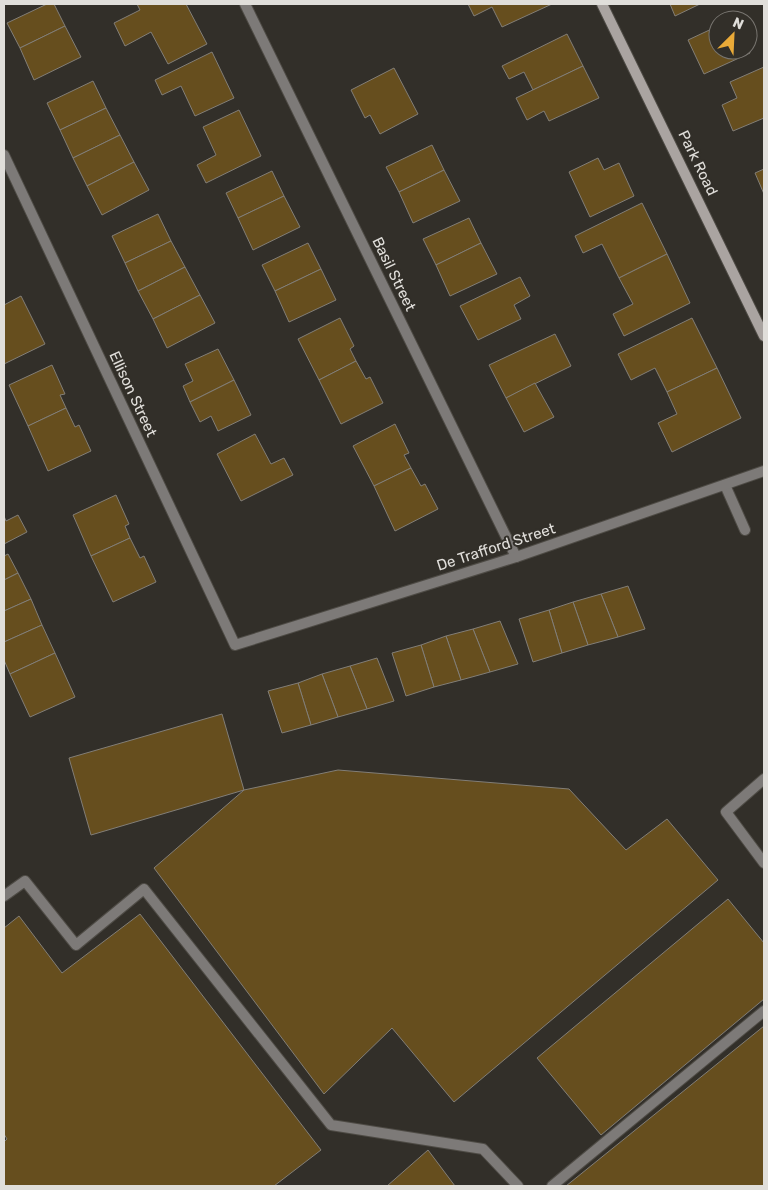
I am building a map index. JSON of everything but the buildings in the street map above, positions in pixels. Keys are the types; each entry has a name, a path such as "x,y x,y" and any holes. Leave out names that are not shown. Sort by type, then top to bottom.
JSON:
{"street":[{"name":"Basil Street","path":"245,4 516,557"},
{"name":"Park Road","path":"602,4 764,336"},
{"name":"Ellison Street","path":"4,155 235,645"},
{"name":"De Trafford Street","path":"235,645 516,557 764,471"},
{"path":"725,485 745,530"},
{"path":"764,779 726,812 764,863"},
{"path":"4,896 25,881 76,945 144,889 331,1125 483,1149 518,1186"},
{"path":"552,1186 764,1011"}]}
